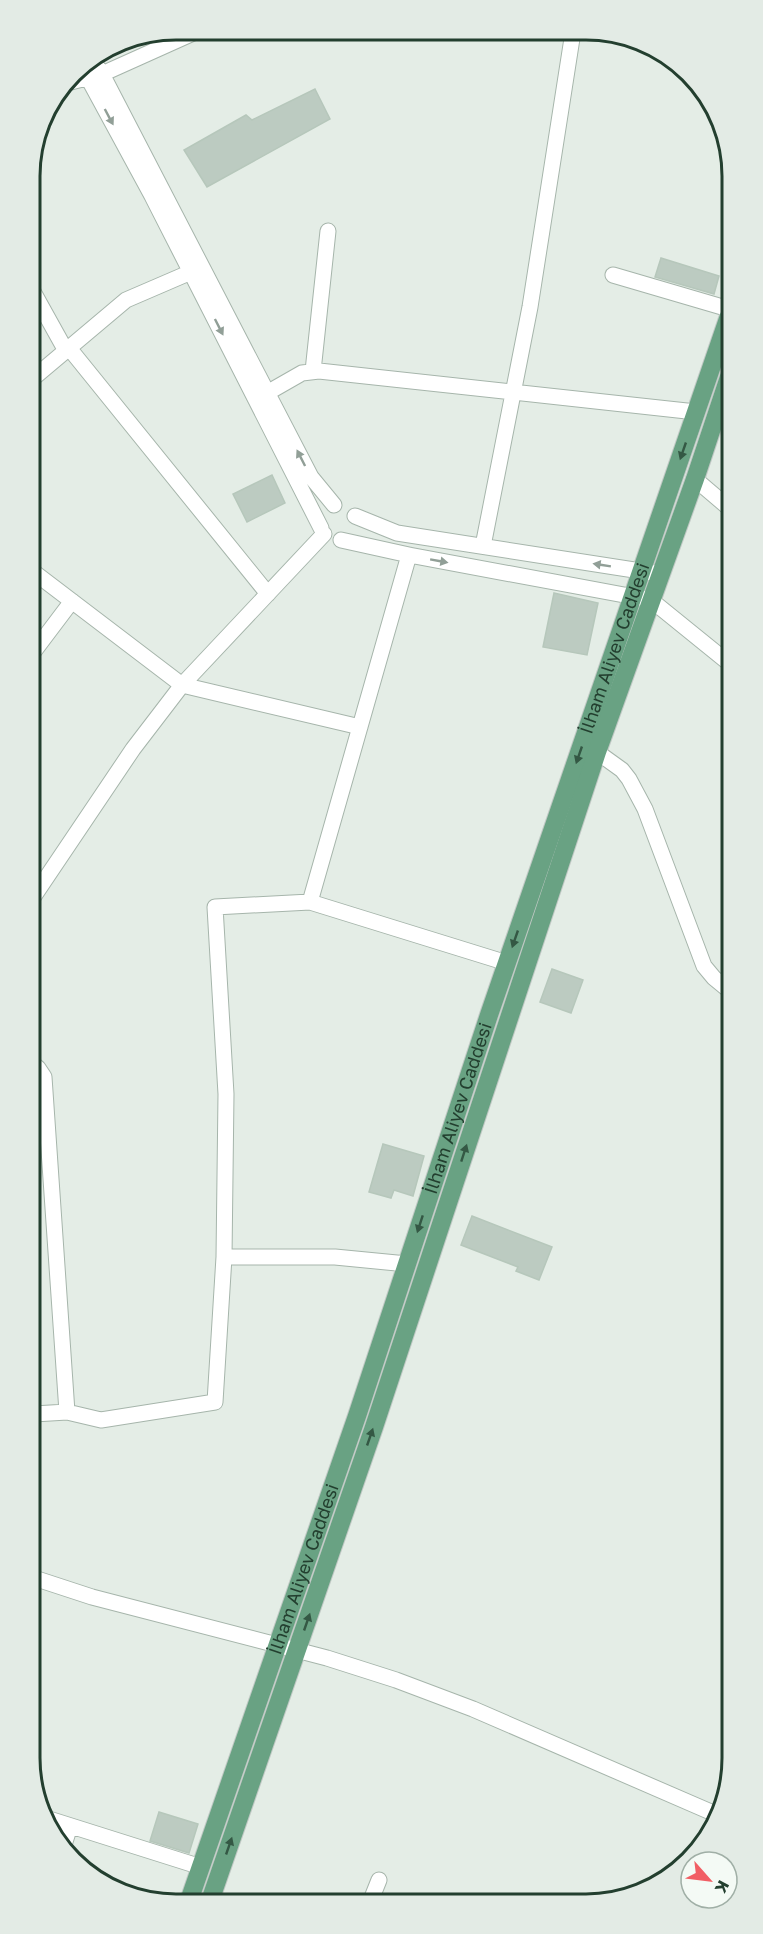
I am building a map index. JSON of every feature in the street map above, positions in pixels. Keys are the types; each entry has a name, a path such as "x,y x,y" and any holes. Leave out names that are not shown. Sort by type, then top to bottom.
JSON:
{"main road":[{"name":"İlham Aliyev Caddesi","path":"191,1894 357,1416 507,963 651,573 696,412 722,336"},
{"name":"İlham Aliyev Caddesi","path":"651,573 694,479 722,397"},
{"name":"İlham Aliyev Caddesi","path":"212,1894 374,1427 597,752 642,599"}],"street":[{"path":"90,73 173,40"},
{"path":"483,546 530,307 572,40"},
{"path":"90,73 323,531 329,538 642,599 722,658"},
{"path":"90,73 311,477 334,505"},
{"path":"313,371 328,231"},
{"path":"41,371 126,300 191,272"},
{"path":"613,275 722,307"},
{"path":"41,305 67,349 268,594"},
{"path":"267,393 302,373 313,371 696,412"},
{"path":"694,479 722,502"},
{"path":"41,886 133,749 183,685 323,531 322,517 329,507 334,505 345,506 355,516 354,531 341,540"},
{"path":"355,516 397,533 651,573"},
{"path":"310,902 409,555"},
{"path":"41,577 183,685 360,728"},
{"path":"41,642 72,601"},
{"path":"597,752 611,761 629,779 645,809 704,966 722,985"},
{"path":"40,1414 67,1412 101,1420 215,1402 224,1257 226,1094 214,907 310,902 507,963"},
{"path":"40,1071 45,1077 67,1412"},
{"path":"224,1257 335,1257 407,1264"},
{"path":"40,1580 92,1597 357,1667 444,1697 711,1812"},
{"path":"57,1822 201,1867"},
{"path":"67,1837 70,1826"},
{"path":"373,1894 379,1880"}],"building":[{"path":"315,89 330,119 207,187 184,150 246,115 252,120"},
{"path":"661,258 719,276 714,294 655,277"},
{"path":"272,475 285,503 247,522 233,494"},
{"path":"554,593 598,603 587,655 543,647"},
{"path":"552,969 583,980 571,1013 540,1002"},
{"path":"383,1144 424,1156 413,1196 394,1190 391,1198 369,1192"},
{"path":"472,1216 552,1247 539,1280 516,1271 518,1267 461,1245"},
{"path":"159,1812 198,1824 189,1853 150,1841"}]}
